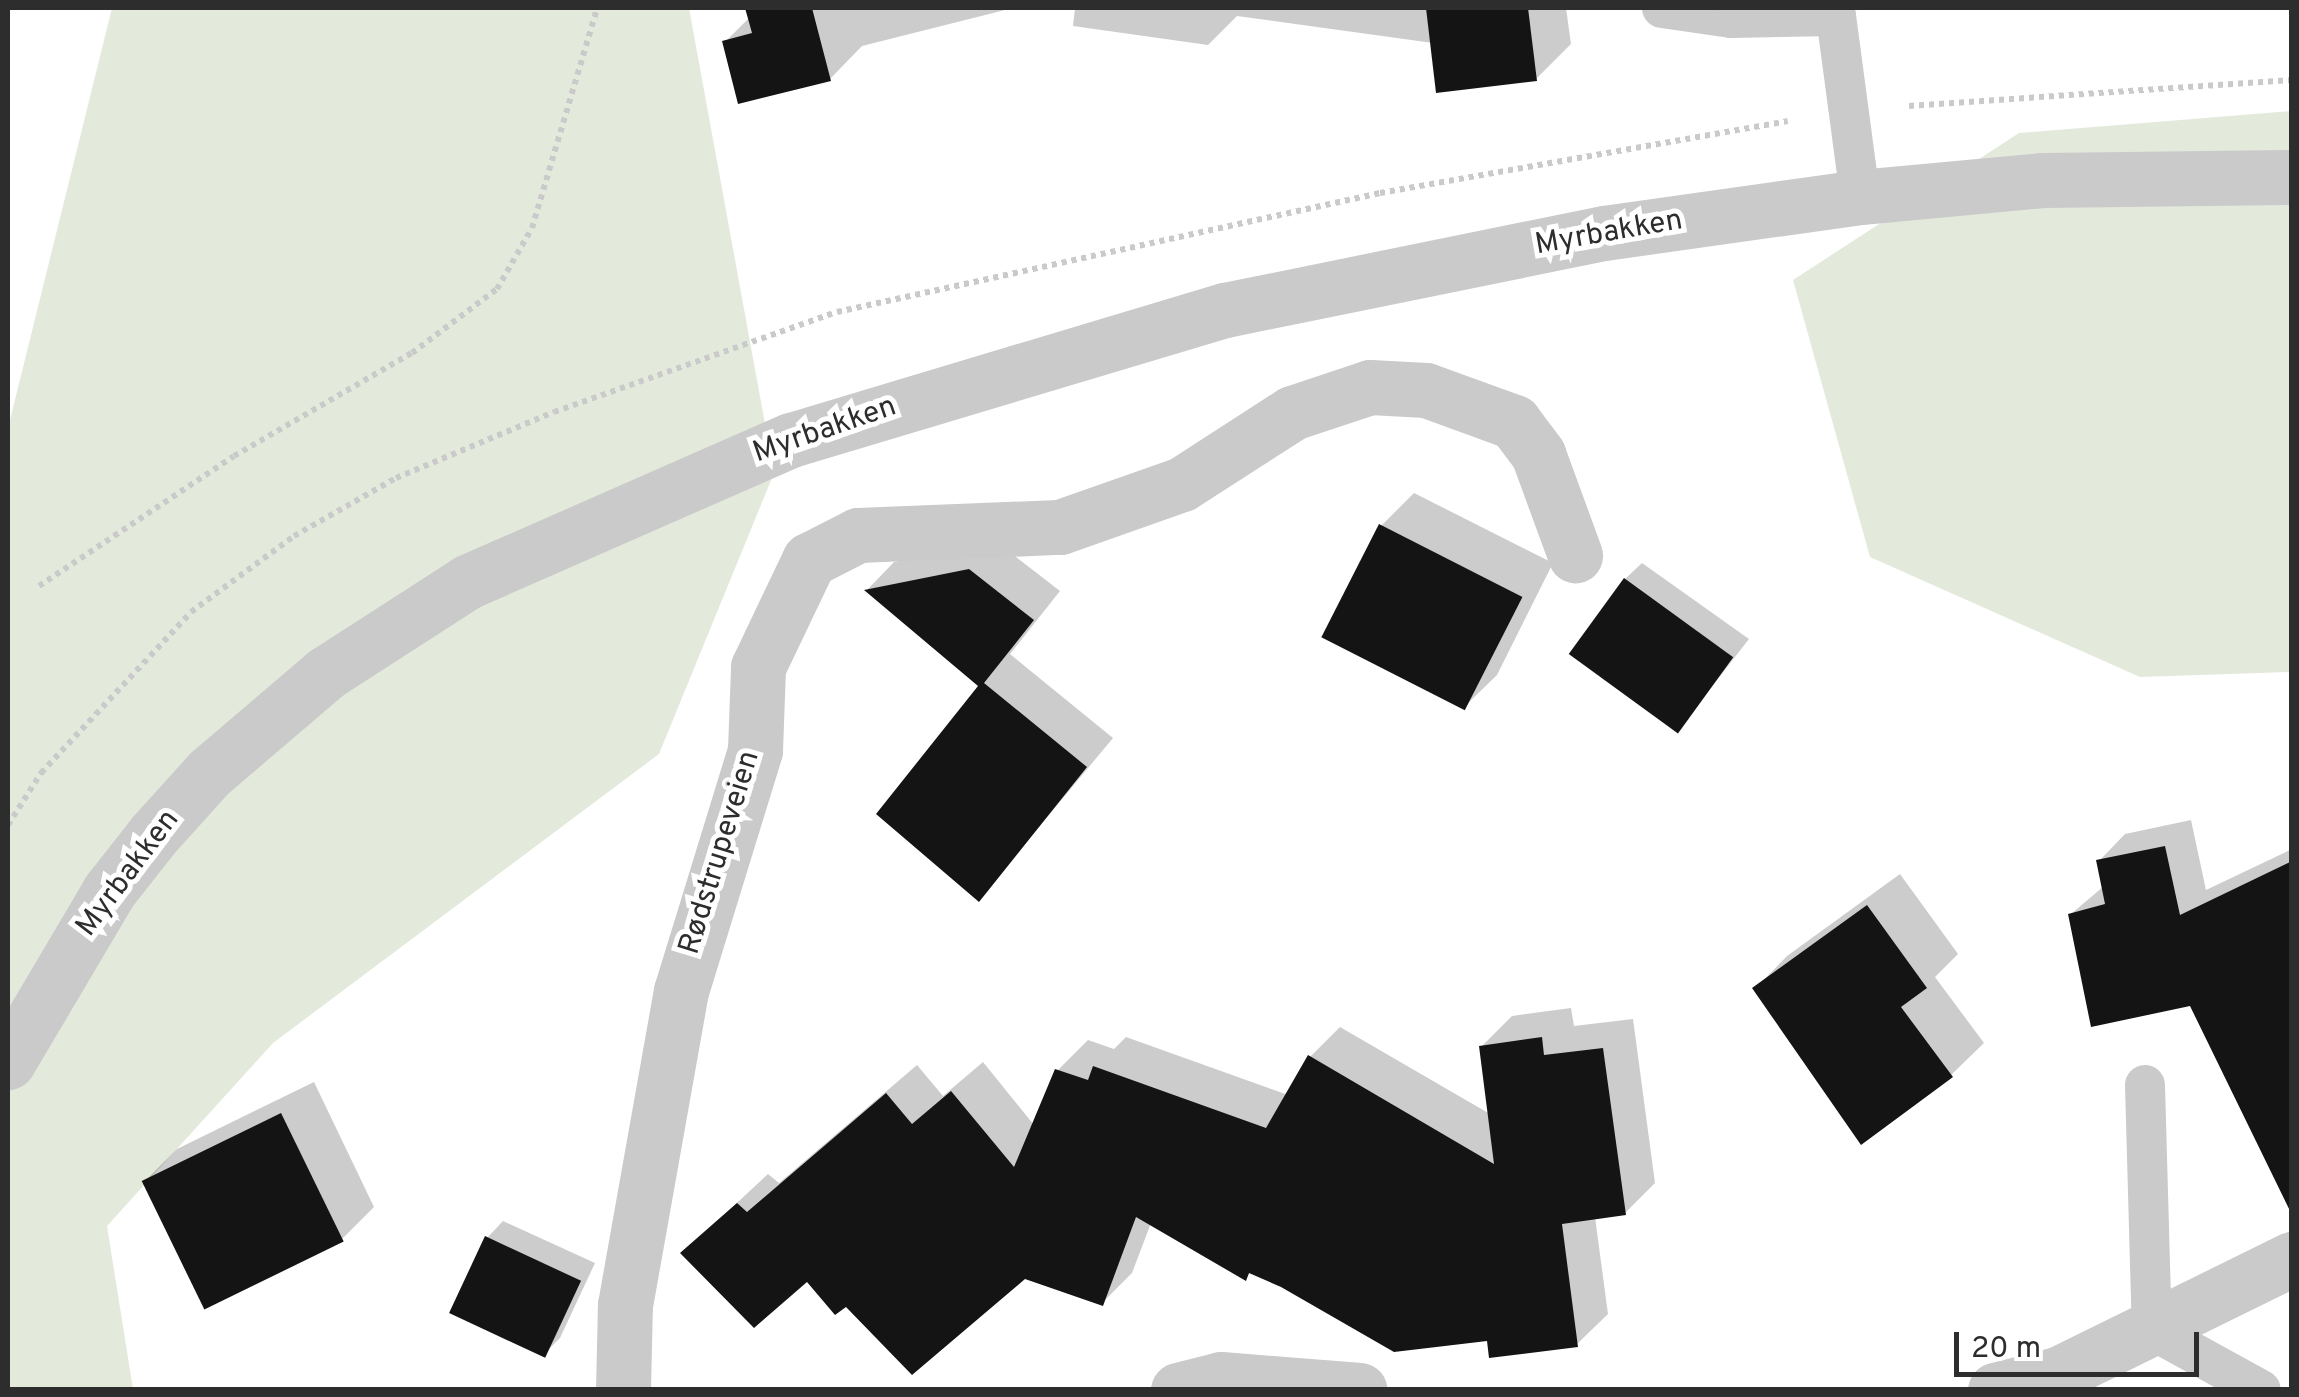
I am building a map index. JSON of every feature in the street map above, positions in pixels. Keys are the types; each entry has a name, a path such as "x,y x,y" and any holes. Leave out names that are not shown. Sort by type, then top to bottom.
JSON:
{"street":[{"name":"Myrbakken","path":"8,1062 109,891 209,773 382,635 468,582 563,534 791,440 1225,310 1604,233 1860,197 2043,180 2292,177"},
{"name":"Rødstrupeveien","path":"623,1390 625,1305 681,991 755,750 758,667 810,560 858,535 893,530 1060,527 1182,484 1292,413 1370,386 1426,390 1514,422 1538,454 1575,554"},
{"path":"1995,1390 2058,1374 2292,1259"},
{"path":"1178,1390 1221,1379 1360,1390"}],"lane":[{"path":"1662,8 1731,18 1839,12 1860,197"},
{"path":"2145,1085 2152,1330 2260,1390"}],"path":[{"path":"39,586 234,456 412,353 497,289 532,228 597,8"},
{"path":"8,824 41,773 119,683"}],"shaded area":[{"path":"112,8 689,8 774,473 659,754 273,1043 107,1226 133,1389 8,1390 8,428"},
{"path":"2291,111 2291,672 2140,677 1870,557 1793,280 2019,133"}],"building":[{"path":"745,8 812,8 831,81 738,104 722,41 752,33"},
{"path":"1426,8 1528,8 1537,81 1436,93"},
{"path":"1379,524 1522,597 1465,710 1321,637"},
{"path":"969,569 1034,620 984,683 1087,767 979,902 876,814 978,686 864,590"},
{"path":"1624,578 1733,657 1678,733 1569,654"},
{"path":"2165,846 2180,915 2292,861 2292,1215 2190,1006 2091,1027 2068,914 2105,904 2096,860"},
{"path":"1867,905 1927,988 1901,1007 1953,1077 1861,1145 1752,988"},
{"path":"1542,1037 1544,1055 1603,1048 1626,1215 1562,1224 1578,1347 1489,1358 1487,1341 1394,1352 1281,1287 1249,1273 1246,1281 1136,1217 1103,1306 1025,1279 912,1375 846,1307 835,1315 807,1282 754,1328 680,1253 737,1203 747,1212 886,1093 912,1124 951,1091 1014,1167 1055,1069 1088,1080 1093,1066 1266,1128 1308,1055 1494,1164 1479,1046"},
{"path":"281,1113 344,1242 204,1309 142,1181"},
{"path":"485,1236 581,1281 545,1358 449,1313"}]}
